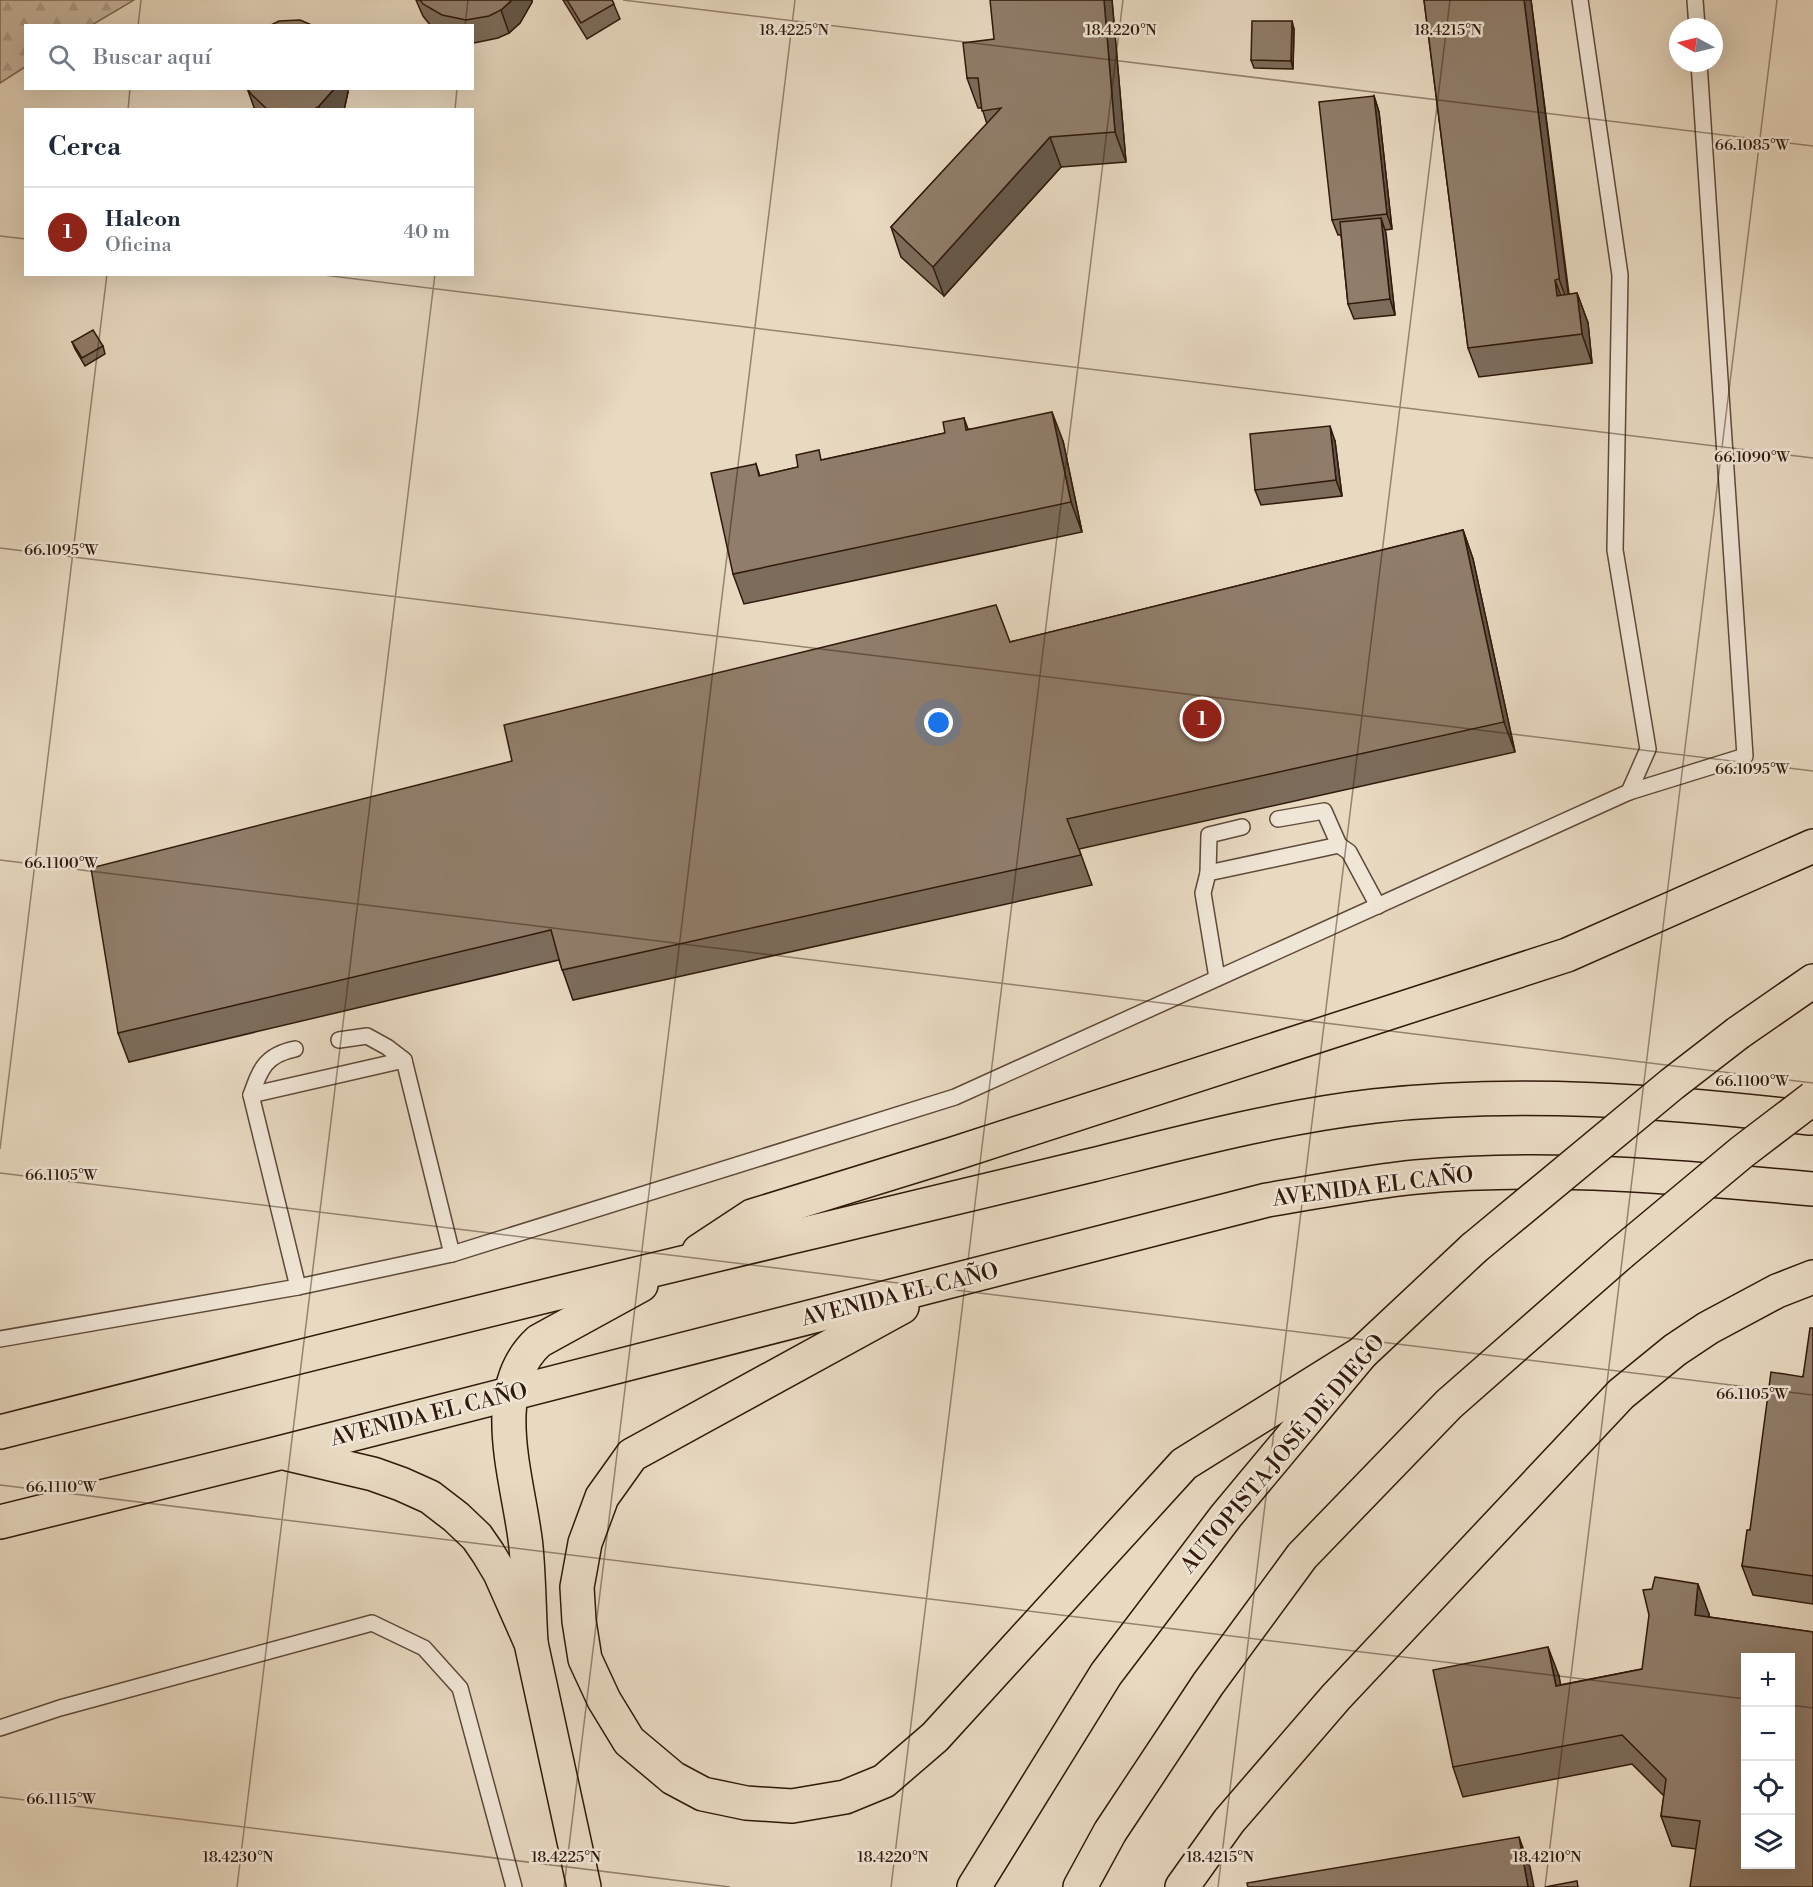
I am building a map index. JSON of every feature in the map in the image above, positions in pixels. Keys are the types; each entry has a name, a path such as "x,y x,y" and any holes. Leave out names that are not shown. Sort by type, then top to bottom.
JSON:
{"highway":[{"path":"584,1887 531,1643 526,1546 509,1445 508,1422 512,1394 521,1364 529,1350 539,1341 682,1263 752,1216 953,1154 1567,955 1813,846"},
{"name":"AUTOPISTA JOSÉ DE DIEGO","path":"974,1887 1106,1674 1226,1516 1362,1353 1474,1248 1672,1084 1738,1033 1813,981"},
{"path":"1080,1887 1110,1832 1208,1684 1302,1556 1449,1404 1620,1253 1742,1152 1813,1098"},
{"path":"0,1432 394,1332 1232,1131 1305,1116 1377,1106 1467,1099 1554,1099 1704,1107 1813,1118"},
{"name":"AVENIDA EL CAÑO","path":"0,1522 512,1394 1267,1200 1415,1177 1480,1173 1554,1173 1723,1180 1813,1189"},
{"path":"1182,1887 1229,1821 1336,1696 1621,1394 1675,1350 1708,1328 1759,1300 1813,1277"},
{"path":"943,1284 632,1455 602,1497 585,1543 577,1587 585,1659 604,1700 629,1741 673,1778 703,1794 746,1803 792,1806 845,1797 884,1781 935,1737 1184,1464 1362,1353"},
{"path":"283,1452 373,1474 401,1484 430,1497 456,1517 477,1537 488,1552 500,1573 531,1643"}],"lane":[{"path":"1580,0 1620,275 1615,550 1648,749 1629,792"},
{"path":"1695,0 1696,18"},
{"path":"0,1339 298,1287 452,1254 955,1097 1629,792 1745,756 1700,72"},
{"path":"1278,819 1324,811 1340,845 1349,852 1378,906"},
{"path":"1217,978 1203,893 1209,873 1209,835 1242,827"},
{"path":"1209,873 1340,845"},
{"path":"339,1040 367,1036 404,1060 452,1254"},
{"path":"295,1049 279,1052 260,1070 251,1095 298,1287"},
{"path":"251,1095 404,1060"},
{"path":"0,1728 60,1708 372,1623 424,1648 460,1688 514,1887"}],"green space":[{"path":"0,0 134,0 94,24 24,24 24,68 0,83"}],"building":[{"path":"420,0 512,0 501,10 489,16 466,20 442,15"},
{"path":"567,0 612,0 614,4 581,23"},
{"path":"990,0 1104,0 1115,132 1050,137 933,267 891,227 1001,108 982,111 978,78 967,78 963,43 994,39"},
{"path":"1424,0 1524,0 1559,276 1559,279 1555,280 1557,296 1577,293 1582,334 1468,348"},
{"path":"300,20 309,24 273,24 279,21"},
{"path":"1252,21 1292,21 1291,61 1251,60"},
{"path":"248,90 333,90 316,108 266,108"},
{"path":"1374,96 1387,214 1332,220 1319,102"},
{"path":"1381,218 1390,299 1348,304 1340,222"},
{"path":"93,330 103,346 82,358 72,342"},
{"path":"1052,412 1071,502 733,574 711,473 756,464 759,476 798,467 796,455 819,450 821,460 945,433 943,422 964,418 966,430"},
{"path":"1330,426 1336,480 1255,490 1250,434"},
{"path":"1463,530 1504,722 1067,819 1081,855 562,970 551,930 118,1033 91,868 512,761 504,725 996,605 1010,642"},
{"path":"1810,1328 1813,1328 1813,1576 1742,1566 1747,1530 1750,1530 1771,1372 1803,1377"},
{"path":"1655,1577 1698,1584 1695,1615 1813,1632 1813,1887 1690,1887 1700,1821 1661,1816 1666,1779 1622,1735 1453,1767 1433,1670 1548,1647 1556,1686 1642,1669 1649,1615 1643,1590 1652,1589"},
{"path":"1519,1837 1528,1887 1248,1887 1247,1883"},
{"path":"1577,1881 1578,1887 1545,1887"}],"place":[{"name":"Haleon","path":"1202,719"}]}
